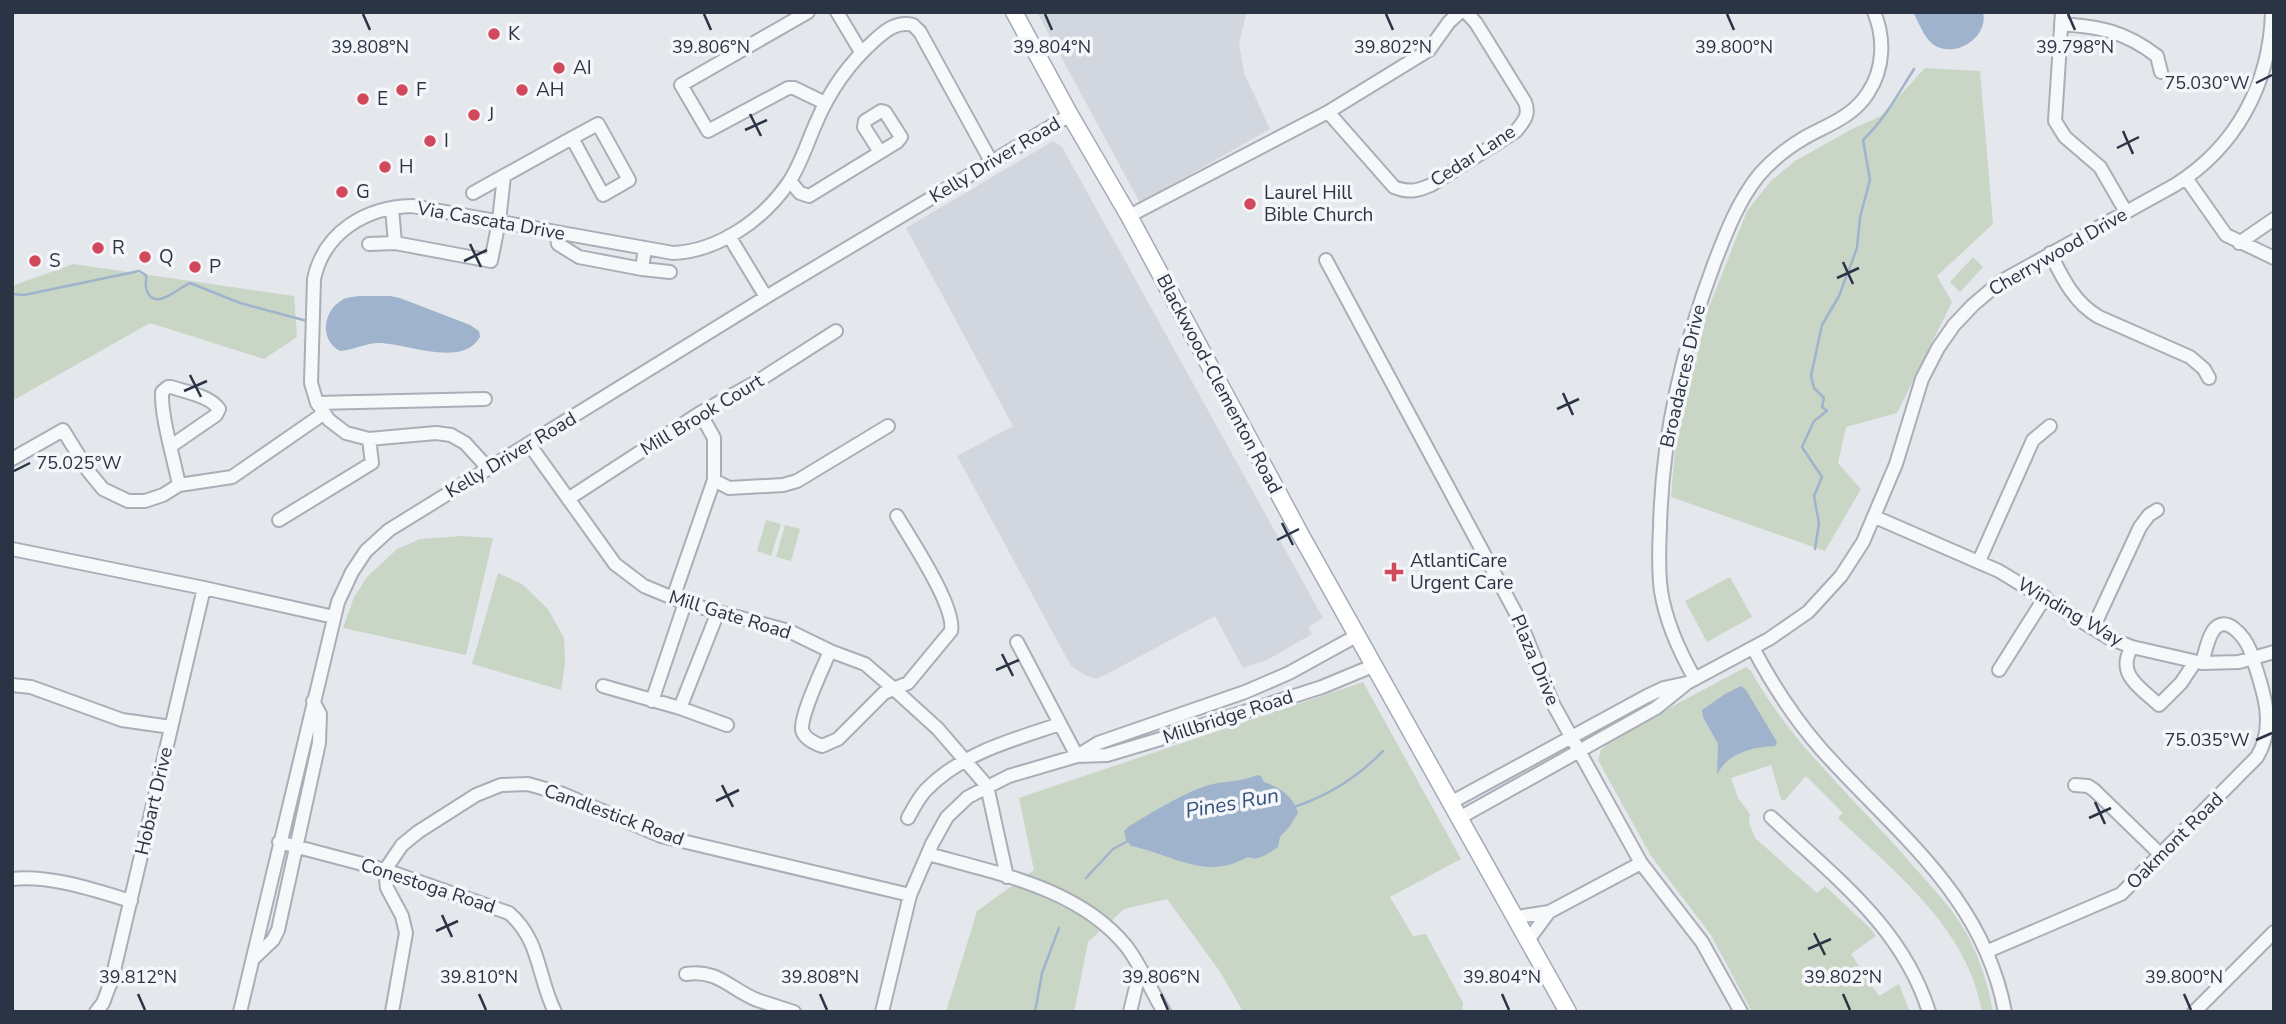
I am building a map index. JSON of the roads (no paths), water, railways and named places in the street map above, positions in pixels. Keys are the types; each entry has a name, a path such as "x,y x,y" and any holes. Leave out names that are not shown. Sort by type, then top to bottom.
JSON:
{"main road":[{"name":"Blackwood-Clementon Road","path":"1014,12 1129,216 1300,533 1568,1012"}],"street":[{"path":"808,12 681,85 708,131 788,88 794,88 825,103"},
{"path":"837,12 862,52"},
{"name":"Cedar Lane","path":"1129,216 1328,112 1429,50 1449,22 1463,12 1476,23 1528,110 1525,120 1516,131 1432,185 1418,191 1406,192 1394,187 1328,112"},
{"name":"Broadacres Drive","path":"1691,681 1673,636 1660,577 1662,471 1683,359 1699,304 1725,236 1738,207 1759,176 1790,147 1851,112 1872,86 1879,66 1881,41 1874,12"},
{"name":"Cherrywood Drive","path":"1461,817 1656,708 1691,681 1791,625 1822,598 1853,560 1875,517 1896,464 1922,379 1943,341 1967,311 2000,282 2186,178 2220,149 2255,94 2271,58 2272,12"},
{"path":"2126,212 2100,167 2065,137 2055,121 2061,18 2112,31 2157,56 2161,72"},
{"name":"Via Cascata Drive","path":"320,409 311,383 315,271 331,242 355,221 392,208 423,207 681,253 729,236 772,204 789,181 825,103 843,74 862,52 895,26 913,25 920,32 992,163"},
{"name":"Kelly Driver Road","path":"240,1012 338,602 352,572 366,551 388,530 488,468 1070,115"},
{"path":"473,193 572,138 598,124 629,180 603,195 572,138"},
{"path":"789,181 800,193 809,196 880,152"},
{"path":"369,244 396,243 491,261 504,176"},
{"path":"2186,178 2222,230 2239,243 2274,258"},
{"path":"392,208 396,243"},
{"path":"2239,243 2274,219"},
{"path":"556,232 558,244 579,257 670,272"},
{"path":"729,236 766,297"},
{"path":"642,269 645,248"},
{"path":"2050,253 2074,295 2092,313 2190,357 2204,369 2209,378"},
{"name":"Plaza Drive","path":"1326,260 1508,597 1548,693 1641,863 1702,942 1741,1012"},
{"name":"Mill Brook Court","path":"568,499 836,331"},
{"path":"171,446 216,415 219,409 217,406 206,399 171,387 164,389 162,396 171,446 179,485"},
{"path":"12,459 63,430 95,482 111,494 128,500 145,501 163,495 179,485 232,477 320,409 485,399"},
{"path":"320,409 341,430 369,439 436,433 451,435 465,443 488,468"},
{"path":"653,701 714,480 714,438 700,414"},
{"path":"714,480 729,488 783,485 797,481 888,426"},
{"path":"1979,561 2033,440 2050,426"},
{"path":"279,520 372,463 369,439"},
{"name":"Mill Gate Road","path":"529,444 615,564 644,586 679,601 789,631 865,664 938,729 987,786"},
{"path":"2093,628 2140,527 2149,515 2157,510"},
{"path":"830,651 806,711 802,730 805,737 822,746 838,739 884,693 908,683 951,631 953,622 944,599 897,516"},
{"name":"Winding Way","path":"1875,517 1979,561 2132,648 2199,663 2232,663 2274,652"},
{"path":"12,549 334,617"},
{"name":"Hobart Drive","path":"96,1012 103,1003 112,979 204,588"},
{"path":"1999,670 2045,597"},
{"path":"680,708 718,612"},
{"name":"Oakmont Road","path":"1988,951 2113,898 2128,889 2252,764 2262,750 2267,734 2268,716 2253,659 2242,636 2231,626 2217,626 2199,663"},
{"name":"Millbridge Road","path":"1077,756 1098,743 1245,692 1289,673 1359,635"},
{"path":"1017,642 1077,756"},
{"path":"1753,648 1777,691 1822,750 1956,895 1988,951 2006,1012"},
{"path":"2132,648 2127,656 2126,670 2159,705 2199,663"},
{"name":"Millbridge Road","path":"882,1012 910,895 937,835 955,807 987,786 1009,776 1077,756 1107,755 1157,740 1322,687 1375,665"},
{"name":"Cherrywood Drive","path":"1452,802 1655,692 1691,681"},
{"path":"12,685 31,687 122,720 171,727"},
{"path":"603,686 680,708 727,725"},
{"path":"253,958 273,940 278,930 319,743 320,714 313,701"},
{"path":"908,818 925,791 964,760 991,747 1060,723"},
{"name":"Candlestick Road","path":"385,870 402,845 418,831 476,795 501,785 528,784 563,794 661,836 910,895"},
{"path":"2074,785 2088,786 2094,790 2161,855"},
{"path":"987,786 1007,877"},
{"path":"1771,817 1893,937 1912,968 1929,1012"},
{"name":"Conestoga Road","path":"279,842 385,870 509,913 520,923 532,941 555,1012"},
{"path":"928,854 1007,877 1069,900 1098,920 1126,946 1164,1012"},
{"path":"1517,917 1549,912 1641,863"},
{"path":"385,870 387,888 402,916 406,933 392,1012"},
{"path":"12,879 29,877 90,889 131,901"},
{"path":"1529,939 1549,912"},
{"path":"2194,1012 2274,932"},
{"path":"1130,1012 1140,970"},
{"path":"686,974 699,972 718,977 757,1000 794,1012"}],"water":[{"path":"1913,12 1983,12 1984,21 1981,30 1969,43 1943,49 1927,38"},
{"path":"359,296 400,298 470,325 479,331 480,337 472,346 447,353 377,343 340,351 333,346 326,333 327,318 342,300"},
{"path":"1741,686 1777,742 1775,746 1749,750 1734,756 1721,767 1717,775 1718,744 1702,710"},
{"path":"1261,776 1264,782 1285,793 1298,813 1280,837 1278,847 1263,856 1248,857 1217,867 1203,866 1131,846 1126,840 1124,831 1128,827 1185,795 1210,785"}],"waterway":[{"path":"1815,549 1819,523 1814,496 1822,477 1802,447 1814,421 1827,411 1822,407 1824,398 1814,388 1811,376 1822,325 1839,296 1857,248 1860,217 1870,180 1863,140 1884,115 1914,69"},
{"path":"12,294 24,295 139,271 146,275 146,289 151,297 156,299 161,299 190,283 240,303 307,321"},
{"name":"Pines Run","path":"1294,807 1342,784 1364,769 1383,751"},
{"name":"Pines Run","path":"1086,878 1113,849 1130,840"},
{"name":"Pines Run","path":"1035,1012 1042,973 1059,928"}],"place":[{"name":"K","path":"494,34"},
{"name":"AI","path":"559,68"},
{"name":"F","path":"402,90"},
{"name":"AH","path":"522,90"},
{"name":"E","path":"363,99"},
{"name":"J","path":"474,115"},
{"name":"I","path":"430,141"},
{"name":"H","path":"385,167"},
{"name":"G","path":"342,192"},
{"name":"Laurel Hill Bible Church","path":"1250,204"},
{"name":"R","path":"98,248"},
{"name":"Q","path":"145,257"},
{"name":"S","path":"35,261"},
{"name":"P","path":"195,267"},
{"name":"AtlantiCare Urgent Care","path":"1394,572"}]}
